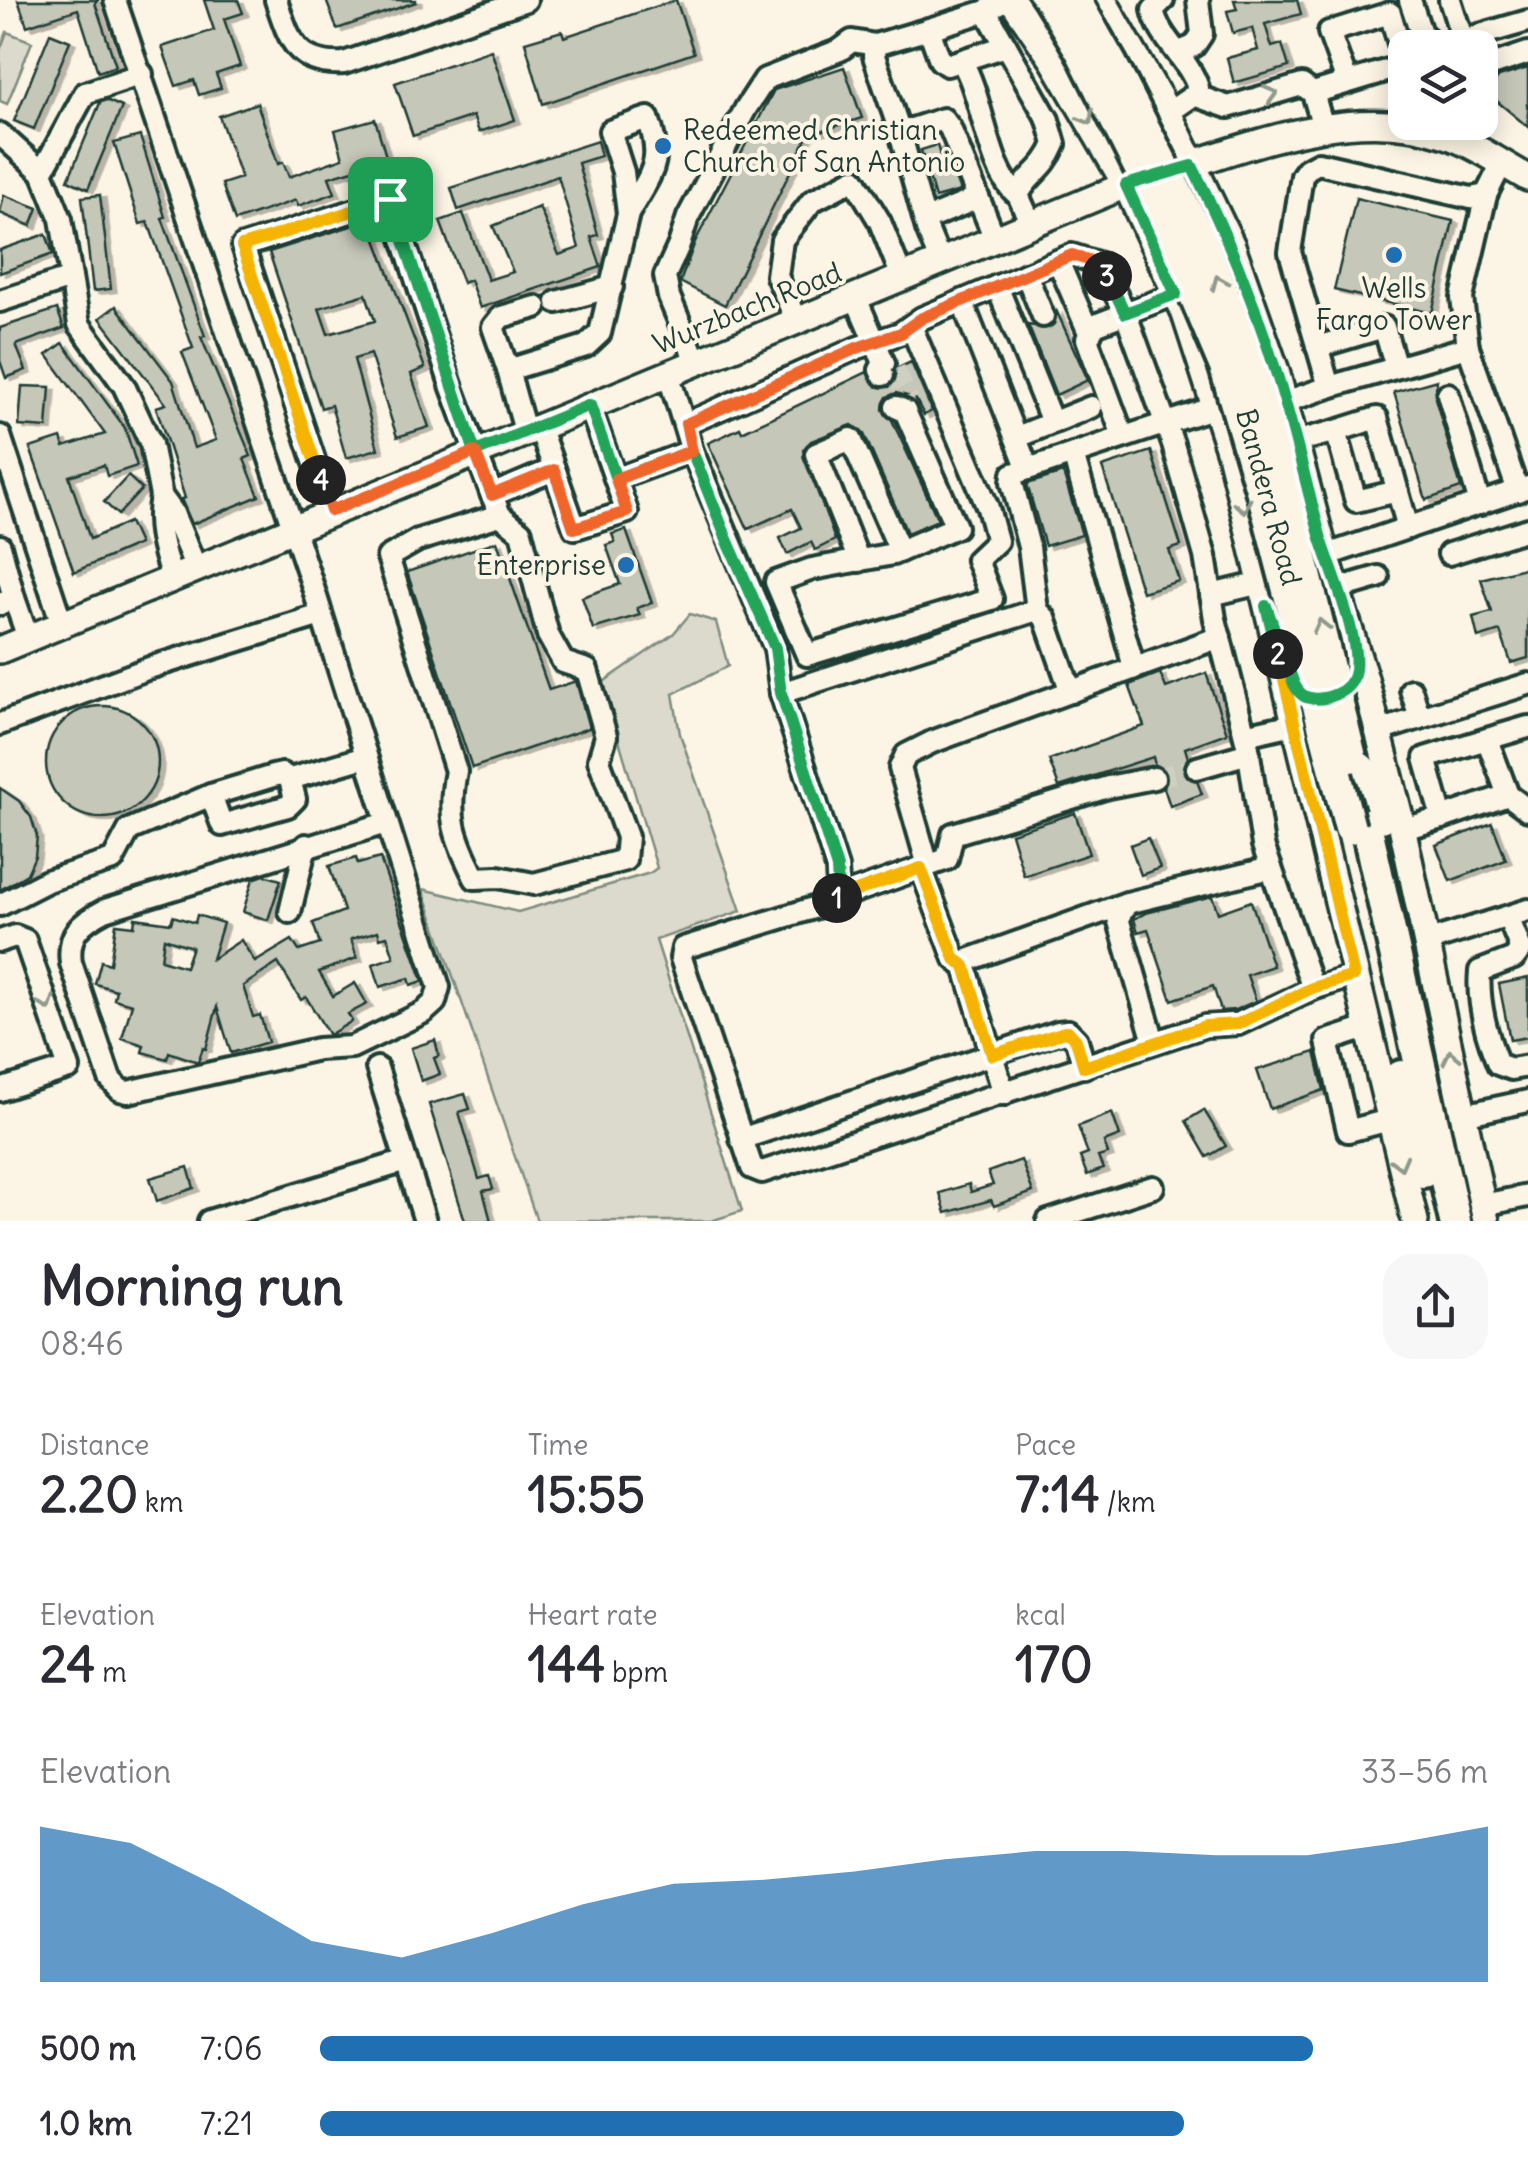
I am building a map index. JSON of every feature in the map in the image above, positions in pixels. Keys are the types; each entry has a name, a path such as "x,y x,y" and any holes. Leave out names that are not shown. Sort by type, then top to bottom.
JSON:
{"highway":[{"path":"1050,0 1081,51 1149,186 1225,366 1358,826 1455,1221"},
{"path":"1074,0 1112,65 1198,233 1256,372 1326,644 1408,1106 1436,1221"}],"main road":[{"name":"Bandera Road","path":"1008,0 1064,78 1126,185 1176,294 1215,407 1230,454 1415,1221"},
{"name":"Bandera Road","path":"1102,0 1168,113 1232,246 1284,402 1379,731 1484,1213"},
{"name":"Wurzbach Road","path":"0,650 1126,185 1323,127 1348,122 1388,124"},
{"name":"Wurzbach Road","path":"1459,140 1528,178"},
{"path":"1264,595 1294,684 1308,698 1332,695 1347,688 1354,678 1356,660 1348,625"},
{"path":"1328,864 1319,787 1322,778 1328,770 1361,766 1377,793 1399,885 1424,931"}],"street":[{"path":"115,0 321,615 439,987 435,1002 424,1012 352,1047 318,1049 128,1092 110,1080 71,964 69,948 73,933 85,920 105,910 306,845 386,823"},
{"path":"276,0 295,46 312,60 344,63 526,0"},
{"path":"696,361 664,276 688,216 765,79 840,50 852,41 874,45 986,11 1008,0"},
{"path":"1163,0 1153,10 1155,20 1193,74 1198,88 1194,96 1168,113"},
{"path":"1179,52 1194,46 1202,34 1198,0"},
{"path":"1410,0 1421,30"},
{"path":"1450,0 1460,30"},
{"path":"986,11 1048,120 1055,144 1043,168 1022,186 1018,195"},
{"path":"1347,82 1329,32 1390,13 1395,30"},
{"path":"1496,30 1528,20"},
{"path":"929,29 940,60 948,65 1010,53 1040,42"},
{"path":"874,45 874,56 940,262"},
{"path":"1498,63 1528,54"},
{"path":"962,62 1008,188 1018,195 1030,224"},
{"path":"1194,96 1228,107 1302,86 1313,92 1388,70"},
{"path":"42,172 85,93 142,74"},
{"path":"1033,93 1064,78"},
{"path":"1313,92 1323,127"},
{"path":"900,129 943,119 995,239"},
{"path":"0,134 42,172 61,219 78,324 124,386 151,444 161,496 157,513 172,578"},
{"path":"1329,387 1290,252 1302,176 1307,169 1318,163 1470,198 1486,195"},
{"path":"1327,555 1523,489 1468,347 1462,298 1486,195 1502,163"},
{"path":"796,320 777,276 782,240 812,201 854,179 880,222 902,277"},
{"path":"925,220 978,198"},
{"path":"331,511 242,246 390,199 475,452 500,515 521,532 548,635 563,662 587,670 606,736 599,760 628,836 625,860 534,884 498,876 475,878 459,847 450,805 456,771 388,557 418,540 500,515"},
{"path":"508,370 586,346 600,333 628,214"},
{"path":"686,424 1072,255 1101,264 1125,313 1205,556 1220,637 1247,744 1263,845 1312,988"},
{"path":"1058,261 1090,334"},
{"path":"1026,274 1043,316"},
{"path":"0,301 71,278"},
{"path":"998,286 1052,422"},
{"path":"590,405 627,512 574,528 554,470 532,429 493,327 501,316 612,287"},
{"path":"1123,436 1087,339 1096,325 1176,294"},
{"path":"855,296 888,369"},
{"path":"962,301 1028,469"},
{"path":"911,326 988,508 998,541 977,560"},
{"path":"1317,347 1384,327 1396,367"},
{"path":"1284,402 1468,347"},
{"path":"668,373 692,451 775,648 781,693 837,868 834,899"},
{"path":"1448,394 1480,504"},
{"path":"903,406 992,599 807,654 776,582 812,569 900,551 956,528"},
{"path":"1017,437 1091,407"},
{"path":"1071,692 1045,618 1037,610 1029,547 1013,474 1215,407"},
{"path":"1296,442 1377,418 1408,528"},
{"path":"1336,431 1356,501 1398,490"},
{"path":"0,436 62,624"},
{"path":"859,561 816,454 850,438 900,551"},
{"path":"616,479 692,451"},
{"path":"1073,454 1134,667"},
{"path":"492,495 554,470"},
{"path":"161,496 172,511 196,568"},
{"path":"1449,554 1528,529"},
{"path":"0,546 7,601 28,638"},
{"path":"1338,589 1378,577"},
{"path":"1211,595 1264,595"},
{"path":"781,693 1037,610"},
{"path":"2,718 321,615"},
{"path":"1004,1094 965,966 955,959 925,867 900,768 906,754 1220,637"},
{"path":"1379,731 1528,684"},
{"path":"1411,690 1420,718"},
{"path":"1198,768 1294,724"},
{"path":"1442,818 1425,758 1528,727"},
{"path":"1487,739 1508,795 1528,810"},
{"path":"290,779 365,757"},
{"path":"0,904 47,881 112,860 129,830 211,795 282,774 290,779 295,799 288,806 222,825 211,795"},
{"path":"1154,778 952,834 946,859 684,948 681,958 752,1168 762,1172 1205,1026 1238,1024 1312,988 1354,976"},
{"path":"1403,829 1508,795"},
{"path":"290,912 306,845"},
{"path":"960,963 1127,903 1271,868"},
{"path":"1127,903 1118,918 1154,1042"},
{"path":"1424,931 1518,913 1521,949 1514,958 1480,971 1479,983 1490,1044 1498,1064 1511,1069 1528,1066"},
{"path":"0,941 15,936 26,940 68,1068 0,1090"},
{"path":"1367,1028 1327,1041 1348,1130 1388,1120"},
{"path":"741,1139 1068,1031 1076,1040 1084,1067"},
{"path":"377,1068 425,1221"},
{"path":"1463,1115 1528,1101"},
{"path":"210,1221 406,1161"},
{"path":"1048,1221 1152,1188"},
{"path":"1484,1213 1528,1196"}],"shaded area":[{"path":"7,32 32,42 7,104 0,101 0,50"},
{"path":"690,614 716,622 728,666 673,694 680,734 741,911 656,940 742,1211 711,1221 537,1221 423,889 518,912 657,868 602,683 673,634"}],"building":[{"path":"18,0 98,0 95,3 116,66 98,72 78,9 27,26"},
{"path":"204,0 238,0 243,13 224,19 240,66 216,74 221,88 199,95 194,80 176,86 162,47 214,30"},
{"path":"326,0 416,0 416,2 337,29"},
{"path":"676,0 694,53 543,104 525,42 562,31 564,37"},
{"path":"1234,0 1297,0 1301,14 1265,24 1272,47 1282,44 1289,67 1234,83 1227,58 1258,50 1252,28 1233,33 1227,11 1237,9"},
{"path":"50,33 70,41 34,129 14,121"},
{"path":"491,50 515,120 479,132 473,116 413,136 395,83"},
{"path":"844,67 862,118 808,135 725,305 680,282 695,242 774,90"},
{"path":"1528,68 1528,127 1498,102 1499,77"},
{"path":"106,100 122,107 88,189 68,180 100,103"},
{"path":"257,103 278,164 283,162 289,177 343,158 335,130 375,119 387,160 329,177 335,193 298,206 296,200 235,221 222,184 241,178 219,116"},
{"path":"140,136 165,217 162,218 205,336 201,337 251,456 244,459 259,496 192,524 181,499 185,498 156,407 166,404 100,318 116,306 173,381 194,448 216,440 182,352 193,348 148,222 140,224 114,143"},
{"path":"597,141 601,156 578,163 598,235 591,237 601,267 480,308 470,280 463,283 440,221 463,213 488,280 513,272 493,226 539,207 559,255 579,248 558,176 458,210 451,188"},
{"path":"937,145 941,159 947,158 960,191 935,198 921,150"},
{"path":"4,195 38,208 31,226 0,213"},
{"path":"100,195 111,289 93,291 82,197"},
{"name":"Wells Fargo Tower","path":"1356,198 1453,221 1432,313 1334,290"},
{"path":"373,219 378,236 375,237 425,368 411,374 429,427 397,437 370,354 354,359 378,449 346,458 331,405 321,408 269,252","holes":["366,294 375,321 328,334 319,308"]},
{"path":"46,234 53,254 0,273 0,250"},
{"path":"57,309 64,328 16,345 26,370 6,378 0,361 0,328"},
{"path":"1057,312 1088,380 1056,395 1028,325 1049,328"},
{"path":"63,343 125,428 137,466 107,476 104,465 69,476 90,539 129,522 139,544 74,572 30,448 61,438 64,447 105,434 47,355"},
{"path":"911,362 932,411 924,415 915,398 896,393 887,397 883,409 892,420 938,520 907,533 864,434 852,425 811,441 803,450 835,540 815,550 811,542 787,554 780,538 801,528 792,509 748,529 708,443 740,428 742,432 867,372 876,386 889,387 895,381 896,369"},
{"path":"1437,380 1435,398 1461,488 1426,500 1394,392"},
{"path":"22,386 50,387 47,428 19,426"},
{"path":"1151,451 1181,546 1169,550 1179,581 1142,592 1102,467"},
{"path":"1063,473 1082,535 1045,546 1027,484"},
{"path":"128,476 142,489 118,515 104,502"},
{"name":"Enterprise","path":"626,530 652,603 637,608 640,615 593,629 582,597 620,584 606,545 615,542 612,534"},
{"path":"497,541 549,690 576,681 589,728 472,768 407,572"},
{"path":"1528,567 1528,658 1511,663 1500,631 1478,638 1473,617 1492,612 1481,579"},
{"path":"1160,673 1166,688 1206,673 1227,733 1185,748 1188,758 1184,773 1197,781 1202,794 1170,806 1164,788 1167,774 1155,765 1153,757 1059,787 1049,760 1144,726 1129,685"},
{"path":"102,706 123,710 142,722 154,741 158,762 154,783 142,802 123,814 102,818 81,814 62,802 50,783 46,762 50,741 62,722 81,710"},
{"path":"0,788 19,801 31,817 37,836 35,856 27,874 0,890"},
{"path":"1075,813 1089,854 1024,876 1011,833"},
{"path":"1492,823 1506,860 1450,881 1436,845"},
{"path":"1148,838 1160,868 1141,875 1130,845"},
{"path":"356,858 358,864 380,858 423,981 411,985 409,978 380,987 373,964 394,957 387,936 380,938 378,931 351,939 357,958 319,972 333,996 355,983 367,1004 348,1014 352,1021 329,1035 306,997 301,1000 278,963 243,986 253,1017 260,1015 268,1042 231,1053 217,1007 206,1049 203,1048 198,1062 169,1052 167,1059 142,1052 144,1045 122,1038 132,1004 114,999 116,990 95,984 101,961 110,964 116,924 134,926 135,918 171,923 173,916 195,923 197,915 223,923 212,959 241,940 255,962 292,940 299,951 320,944 313,923 344,911 329,866","holes":["164,938 192,947 185,967 161,960"]},
{"path":"264,875 281,880 268,920 243,912 253,879"},
{"path":"1212,896 1218,913 1251,901 1273,966 1247,975 1256,1001 1235,1010 1221,1011 1213,986 1172,1000 1148,929 1138,932 1134,919"},
{"path":"1528,978 1528,1037 1510,1040 1499,984"},
{"path":"435,1040 439,1056 434,1058 440,1074 421,1081 411,1048"},
{"path":"1315,1052 1324,1090 1270,1109 1257,1070"},
{"path":"465,1094 470,1109 459,1112 479,1179 489,1176 493,1189 483,1191 491,1221 465,1221 429,1104"},
{"path":"1204,1110 1226,1146 1207,1157 1186,1121"},
{"path":"1112,1113 1120,1136 1104,1142 1108,1154 1098,1157 1103,1169 1087,1175 1080,1157 1088,1154 1078,1126"},
{"path":"1021,1160 1033,1192 994,1206 991,1200 946,1213 940,1193 969,1184 971,1192 993,1185 988,1172"},
{"path":"188,1167 194,1188 157,1201 150,1178"}],"tunnel":[{"path":"895,369 909,401"},
{"path":"1154,778 1197,768"}],"place":[{"name":"Redeemed Christian Church of San Antonio","path":"663,146"},
{"name":"Wells Fargo Tower","path":"1394,255"},
{"name":"Enterprise","path":"626,565"}],"route":[{"path":"390,199 242,246 331,511 475,452 492,495 554,470 574,528 627,512 616,479 692,451 686,424 1072,255 1101,264 1125,313 1176,294 1126,185 1192,166 1232,246 1276,371 1356,660 1354,678 1347,688 1321,698 1300,694 1266,606 1354,976 1312,988 1238,1024 1205,1026 1084,1067 1076,1040 1068,1031 992,1055 965,966 955,959 921,868 834,899 837,868 781,693 775,648 692,451 616,479 590,405 475,452 390,199"}]}
